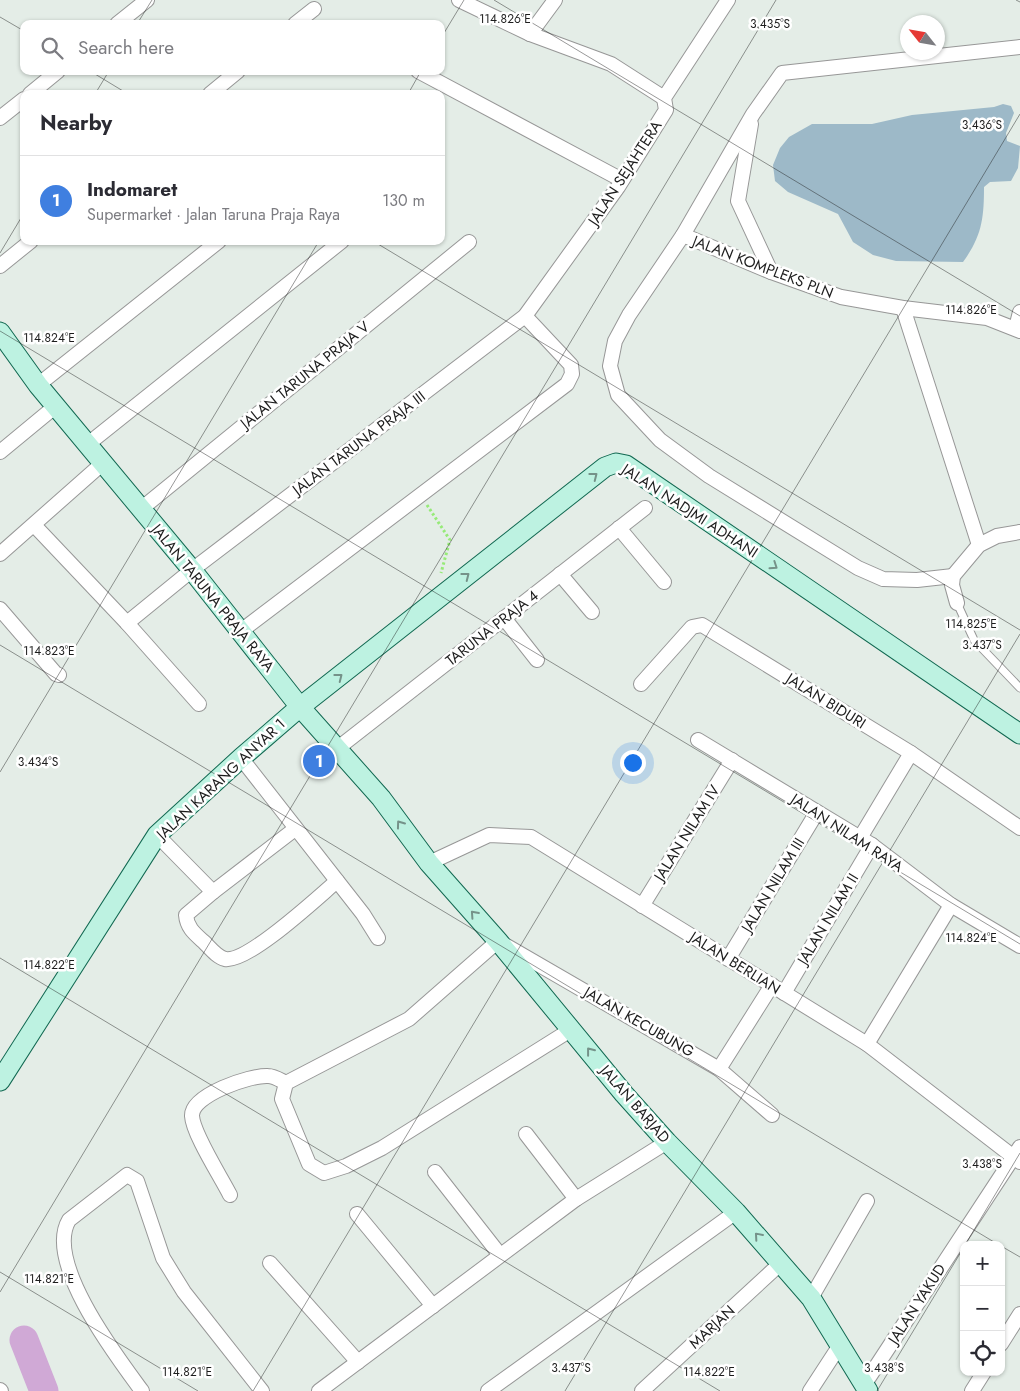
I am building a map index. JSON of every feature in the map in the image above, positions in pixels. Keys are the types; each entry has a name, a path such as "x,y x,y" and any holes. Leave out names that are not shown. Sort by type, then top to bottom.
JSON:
{"main road":[{"name":"JALAN TARUNA PRAJA RAYA","path":"2,337 38,385 57,405 192,570 300,707 381,798 429,863"},
{"name":"JALAN NADJMI ADHANI","path":"300,707 605,467 616,463 626,465 1020,734"},
{"name":"JALAN KARANG ANYAR 1","path":"0,1081 157,835 300,707"},
{"name":"JALAN BARJAD","path":"429,863 498,941 624,1094 667,1142 736,1212 811,1298 866,1388"}],"street":[{"path":"122,20 147,0"},
{"path":"459,0 530,34 611,64 664,98"},
{"path":"530,34 555,0"},
{"name":"JALAN SEJAHTERA","path":"525,316 622,180 666,110 664,98 728,0"},
{"path":"300,20 314,8"},
{"path":"953,576 917,580 883,579 858,568 709,476 660,440 618,395 610,366 615,341 629,315 683,235 753,114 778,76 785,72 1020,47"},
{"path":"35,90 53,75"},
{"path":"215,90 233,75"},
{"path":"425,75 622,180"},
{"path":"0,118 20,102"},
{"path":"753,114 738,201 771,272"},
{"name":"JALAN KOMPLEKS PLN","path":"683,235 771,272 841,297 903,308 987,318 1018,330"},
{"name":"JALAN TARUNA PRAJA V","path":"141,509 469,242"},
{"path":"0,266 26,245"},
{"path":"38,385 214,245"},
{"path":"88,444 337,245"},
{"path":"903,308 978,545"},
{"path":"1018,330 1020,312"},
{"path":"241,631 567,384 572,374 572,365 525,316"},
{"name":"JALAN TARUNA PRAJA III","path":"127,623 192,570 525,316"},
{"path":"0,452 57,405"},
{"path":"0,554 103,463"},
{"name":"TARUNA PRAJA 4","path":"338,748 645,508"},
{"path":"34,525 127,623 199,704"},
{"path":"619,528 664,582"},
{"path":"958,603 952,585 953,576 978,545 997,536 1020,532"},
{"path":"560,574 592,612"},
{"path":"0,609 56,674 60,675"},
{"path":"504,618 537,660"},
{"name":"JALAN BIDURI","path":"641,684 692,627 702,626 911,753 1020,828"},
{"name":"JALAN NILAM RAYA","path":"698,740 866,842 951,905 1020,946"},
{"name":"JALAN NILAM II","path":"719,1069 778,989 866,842 911,753"},
{"path":"241,758 337,881 378,938"},
{"name":"JALAN NILAM IV","path":"642,906 732,760"},
{"name":"JALAN NILAM III","path":"728,958 817,812"},
{"path":"295,829 186,915 187,925 218,955 225,959 236,957 270,938 337,881"},
{"path":"157,835 213,892"},
{"name":"JALAN BERLIAN","path":"429,863 490,835 531,837 868,1044 1018,1156"},
{"path":"868,1044 951,905"},
{"path":"498,941 409,1019 286,1083 282,1099 309,1164 324,1173 346,1166 382,1148 572,1029"},
{"name":"JALAN KECUBUNG","path":"498,941 719,1069 772,1115"},
{"path":"230,1195 195,1129 192,1115 196,1104 240,1079 269,1076 286,1083"},
{"path":"526,1134 576,1199"},
{"path":"319,1391 576,1199 667,1142"},
{"name":"JALAN YAKUD","path":"866,1388 1018,1156"},
{"path":"435,1172 500,1255"},
{"path":"142,1391 93,1323 66,1262 63,1230 68,1220 127,1175 137,1181 163,1258 184,1292 262,1391"},
{"path":"811,1298 867,1201"},
{"path":"488,1391 736,1212"},
{"path":"357,1214 432,1306"},
{"path":"270,1262 358,1362"},
{"name":"MARJAN","path":"642,1391 781,1263"},
{"path":"1005,1338 1020,1314"},
{"path":"810,1391 840,1344"},
{"path":"972,1391 981,1376"}],"lane":[{"path":"958,603 974,640 1020,688"}],"path":[{"path":"420,495 450,540 440,576"}],"shaded area":[{"path":"1003,104 1011,106 1014,113 1006,133 1007,141 1020,146 1018,168 1011,181 990,182 984,187 981,226 974,244 963,262 896,261 873,255 853,242 838,214 788,192 775,181 773,165 780,148 789,137 812,124 872,124 912,115 994,107"}],"waterway":[{"path":"24,1340 44,1391"}],"place":[{"name":"Indomaret","path":"319,761"}]}
